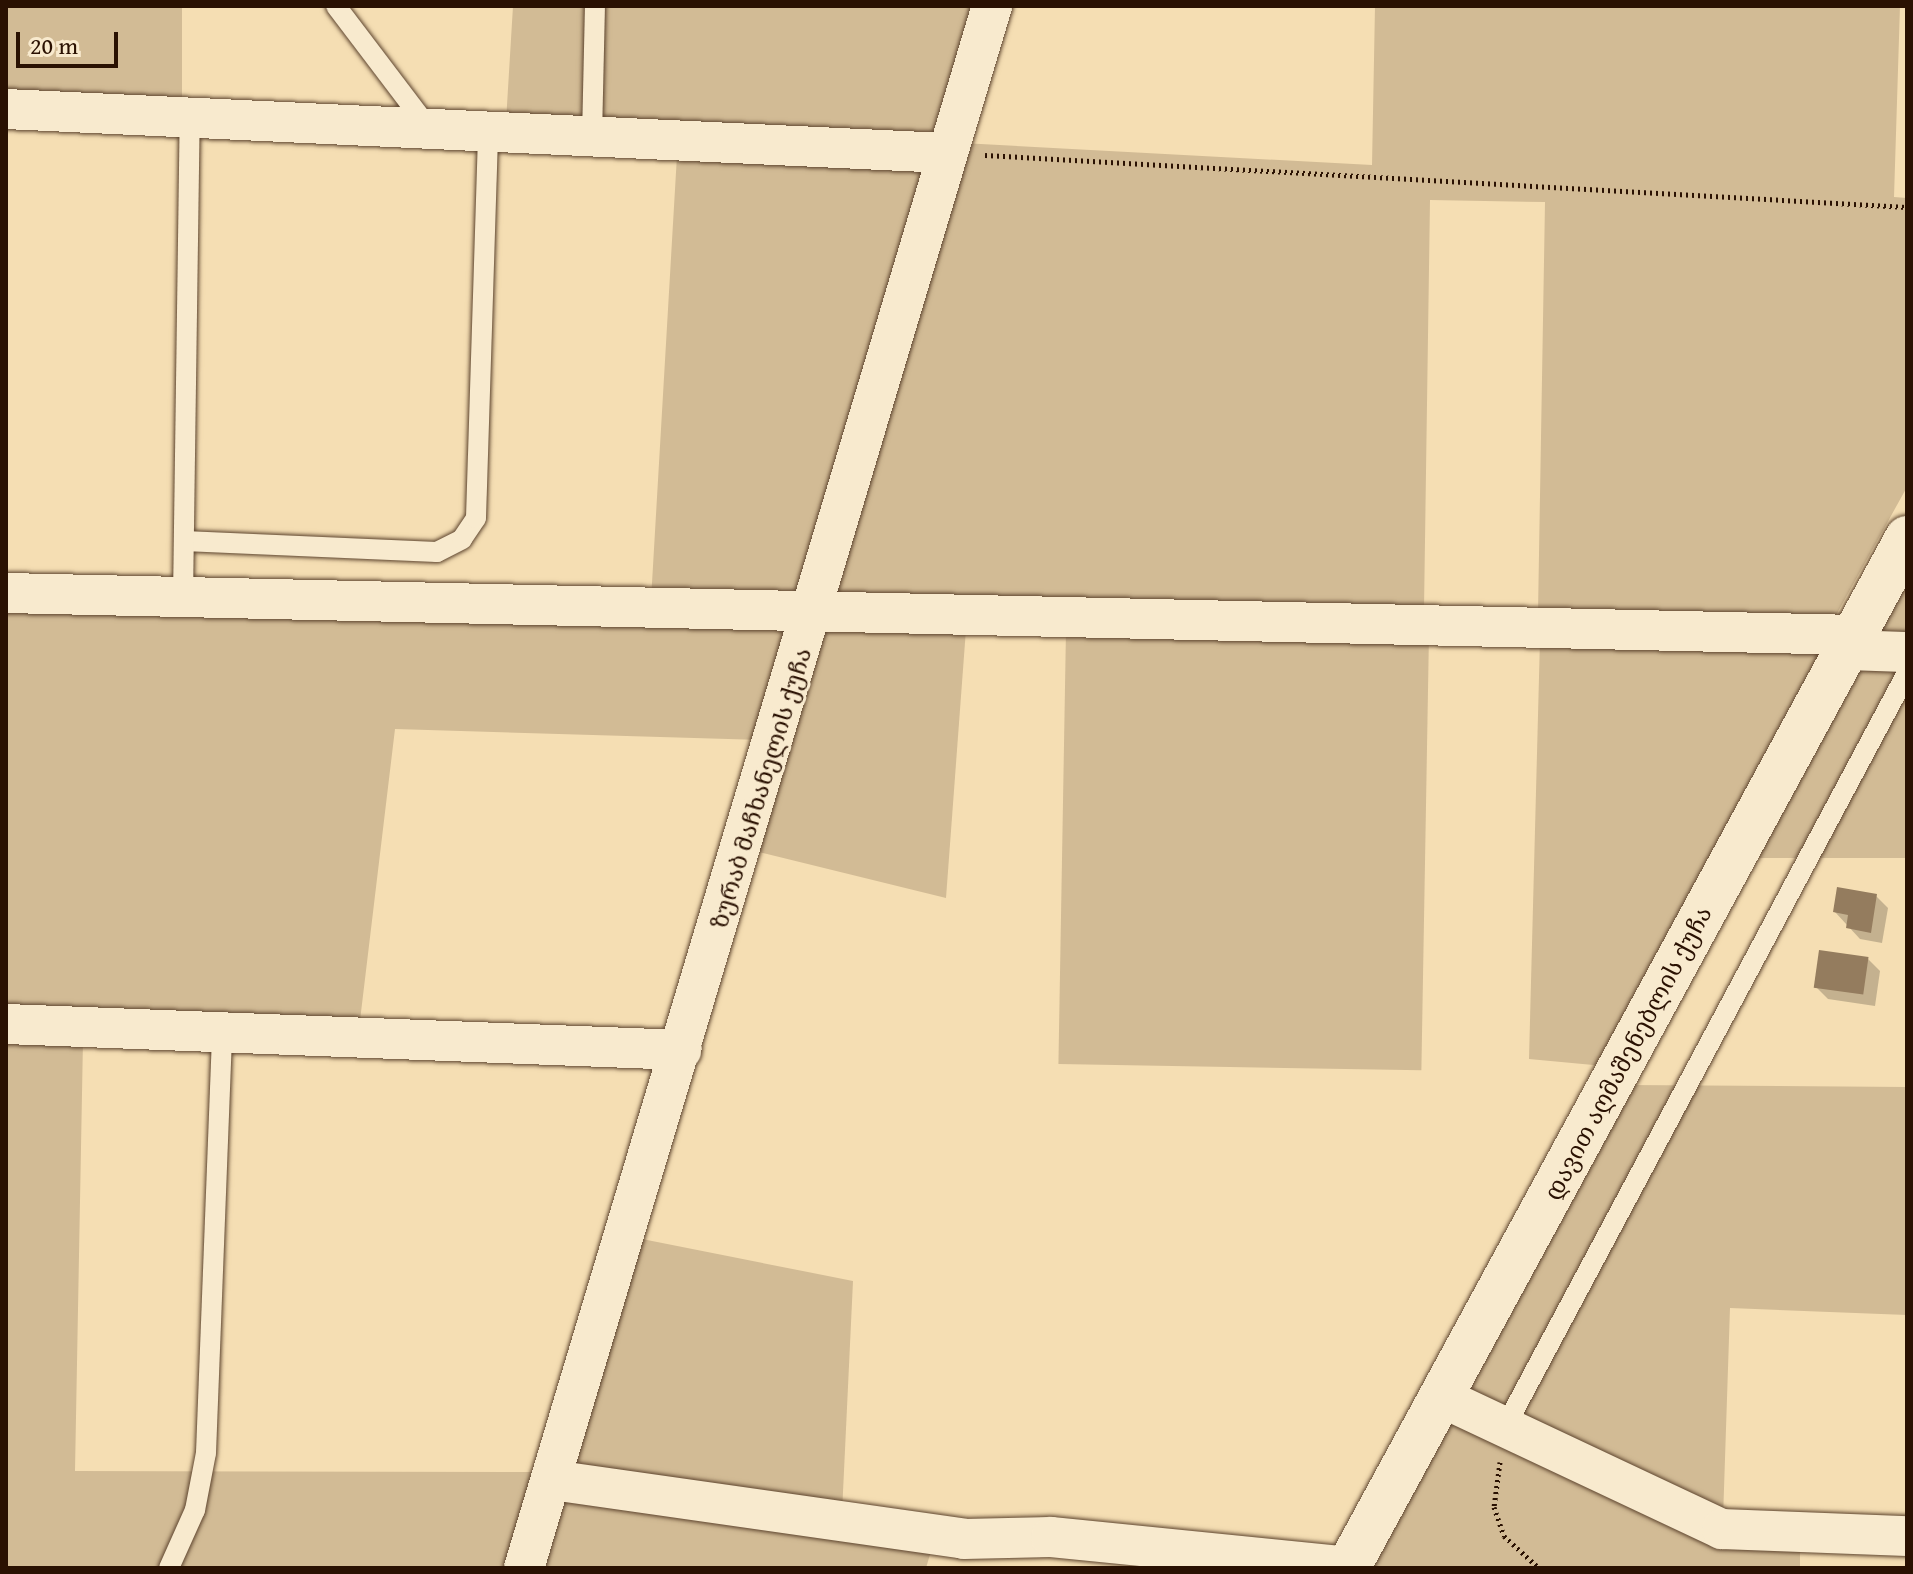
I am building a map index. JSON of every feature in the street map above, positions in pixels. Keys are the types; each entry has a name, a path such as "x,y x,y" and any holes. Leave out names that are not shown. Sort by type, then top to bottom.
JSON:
{"street":[{"name":"ზურაბ მაჩხანელის ქუჩა","path":"524,1568 813,614 992,6"},
{"path":"6,108 947,153"},
{"name":"დავით აღმაშენებლის ქუჩა","path":"1348,1568 1907,538"},
{"path":"6,593 1850,642 1907,652"},
{"path":"6,1024 682,1050"},
{"path":"1441,1397 1722,1529 1907,1536"},
{"path":"552,1480 964,1539 1051,1537 1348,1568"}],"lane":[{"path":"336,6 430,130"},
{"path":"592,137 595,6"},
{"path":"183,598 190,119"},
{"path":"184,541 437,552 462,539 476,518 488,132"},
{"path":"1505,1427 1907,673"},
{"path":"169,1568 195,1510 206,1453 222,1032"}],"path":[{"path":"947,153 1907,207"},
{"path":"1505,1427 1494,1507 1504,1536 1539,1568"}],"shaded area":[{"path":"6,6 182,6 182,116 6,116"},
{"path":"513,6 981,6 805,600 651,600 678,138 505,138"},
{"path":"1375,6 1900,6 1894,197 1907,198 1907,487 1835,617 1538,613 1545,202 1430,200 1424,609 830,601 962,143 1372,165"},
{"path":"1907,567 1907,645 1863,644"},
{"path":"6,609 794,628 762,740 395,729 359,1029 6,1016"},
{"path":"820,625 966,629 946,898 751,850"},
{"path":"1066,630 1429,636 1421,1070 1058,1064"},
{"path":"1540,639 1816,649 1819,665 1604,1066 1529,1059"},
{"path":"1849,666 1907,667 1907,858 1749,858"},
{"path":"6,1036 83,1040 75,1471 541,1472 508,1568 6,1568"},
{"path":"1628,1085 1907,1087 1907,1315 1730,1308 1723,1519 1463,1396"},
{"path":"637,1238 853,1281 842,1513 571,1467"},
{"path":"1454,1417 1800,1546 1800,1568 1372,1568"},
{"path":"571,1494 931,1551 926,1568 538,1568 557,1505"}],"building":[{"path":"1837,887 1877,894 1871,933 1846,928 1848,915 1833,912"},
{"path":"1819,950 1869,957 1863,995 1814,988"}]}
